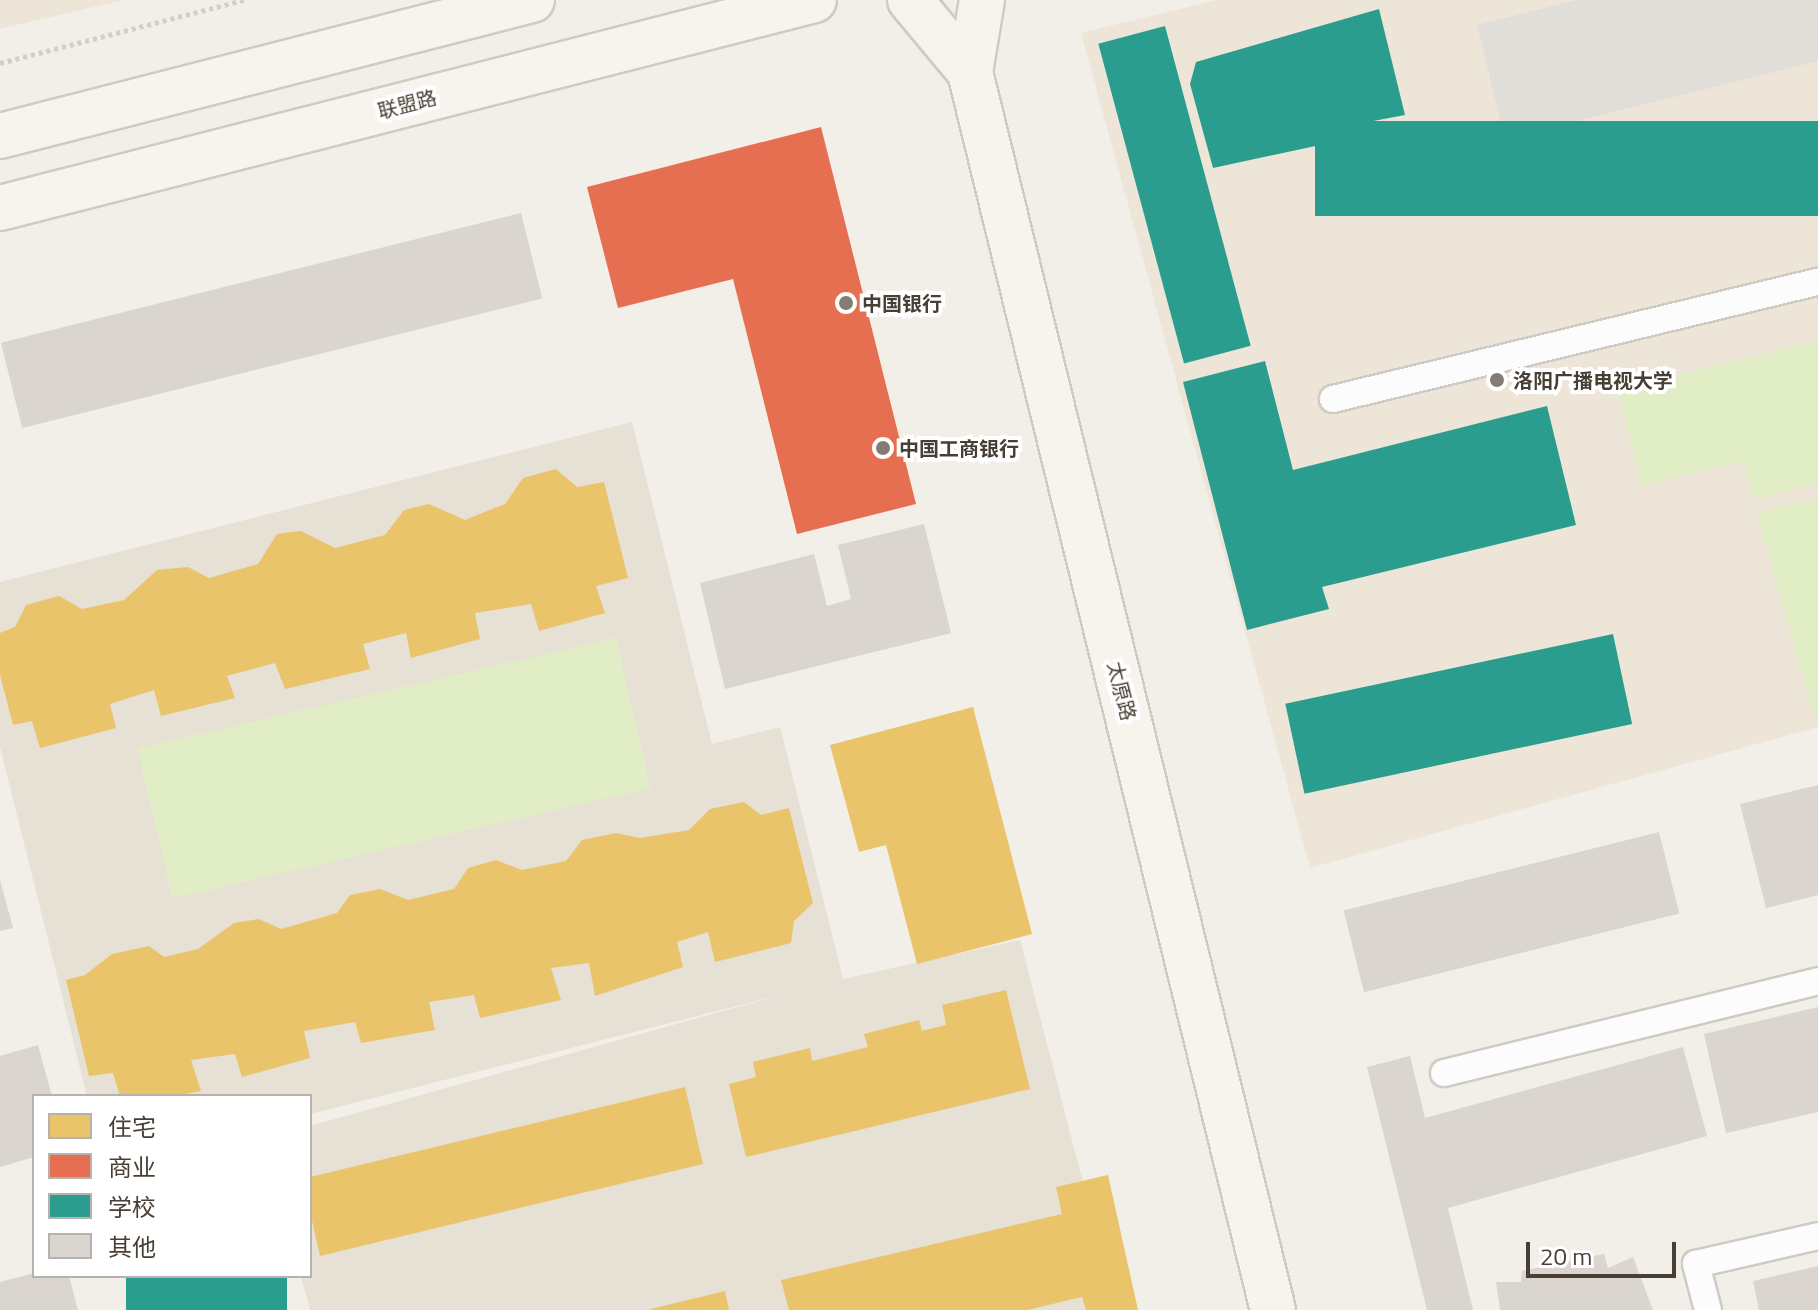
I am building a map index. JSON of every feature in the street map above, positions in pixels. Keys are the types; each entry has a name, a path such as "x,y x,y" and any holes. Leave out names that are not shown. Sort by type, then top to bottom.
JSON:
{"main road":[{"path":"0,136 532,0"},
{"name":"联盟路","path":"0,208 814,0"},
{"name":"太原路","path":"910,0 970,72"},
{"name":"太原路","path":"982,0 970,72 1273,1310"}],"lane":[{"path":"1333,399 1818,282"},
{"path":"1444,1073 1818,981"},
{"path":"1708,1310 1696,1264 1818,1236"}],"path":[{"path":"0,63 244,0"}],"shaded area":[{"path":"0,0 123,0 0,29"},
{"name":"洛阳广播电视大学","path":"1217,0 1818,0 1818,727 1310,868 1081,33"},
{"path":"1577,0 1818,0 1818,61 1505,139 1477,25"},
{"path":"632,422 712,744 780,727 843,979 1020,940 1116,1310 310,1310 302,1278 312,1278 312,1125 788,993 312,1113 312,1094 87,1094 0,747 0,582"}],"green space":[{"path":"1818,341 1818,483 1753,499 1743,461 1641,485 1618,390"},
{"path":"1818,497 1818,715 1814,716 1757,513"},
{"path":"616,638 651,788 172,899 138,748"}],"building: 住宅":[{"path":"556,469 577,487 604,482 628,578 596,586 605,613 539,631 531,604 475,613 480,639 411,658 406,633 363,644 370,669 285,689 275,663 227,676 235,698 161,716 154,690 110,704 116,728 40,748 32,721 13,725 0,675 0,633 15,627 26,605 59,596 82,609 124,600 157,570 188,567 209,578 258,564 277,534 301,531 335,548 385,535 404,510 429,504 465,520 505,504 523,478"},
{"path":"973,707 1032,934 917,964 886,845 859,852 830,745"},
{"path":"744,802 761,815 789,808 813,903 794,921 791,943 715,962 708,932 677,942 683,967 595,996 589,963 551,968 561,1000 480,1018 474,995 429,1002 435,1030 361,1043 355,1022 304,1031 310,1058 242,1077 235,1054 191,1060 201,1091 185,1094 119,1094 113,1073 89,1076 66,980 85,975 112,954 149,946 164,957 198,949 234,923 259,919 281,929 337,913 350,895 380,889 408,900 454,889 468,868 496,860 522,870 566,861 582,840 616,833 640,838 689,830 710,809"},
{"path":"1006,990 1030,1089 746,1157 729,1084 756,1077 753,1062 810,1048 812,1061 868,1047 864,1034 919,1020 922,1031 946,1025 942,1005"},
{"path":"685,1087 703,1164 320,1256 312,1221 312,1177"},
{"path":"1108,1175 1138,1310 1086,1310 1082,1297 1027,1310 789,1310 781,1280 1062,1214 1056,1187"},
{"path":"725,1291 729,1310 651,1310 651,1309"}],"building: 商业":[{"path":"821,127 916,504 797,534 733,279 618,308 587,187"}],"building: 学校":[{"path":"1379,9 1405,115 1347,126 1353,138 1213,168 1190,84 1196,62"},
{"path":"1165,26 1251,346 1184,364 1098,44"},
{"path":"1315,121 1818,121 1818,216 1315,216"},
{"path":"1265,361 1293,470 1547,406 1576,525 1322,587 1329,609 1247,630 1183,382"},
{"path":"1613,634 1632,724 1304,794 1285,704"},
{"path":"126,1278 287,1278 287,1310 126,1310"}],"building: 其他":[{"path":"521,213 542,298 22,428 1,343"},
{"path":"924,524 951,633 725,689 700,583 814,554 827,606 851,599 838,545"},
{"path":"1818,785 1818,895 1766,908 1740,804"},
{"path":"1659,832 1679,914 1364,992 1344,911"},
{"path":"0,880 13,928 0,931"},
{"path":"1818,1007 1818,1112 1726,1133 1704,1034"},
{"path":"38,1045 51,1094 32,1094 32,1158 0,1167 0,1056"},
{"path":"1683,1047 1707,1136 1448,1208 1473,1310 1427,1310 1367,1067 1410,1056 1425,1118"},
{"path":"1604,1254 1608,1268 1633,1257 1653,1310 1500,1310 1496,1282 1521,1282 1522,1271"},
{"path":"1818,1266 1818,1310 1759,1310 1753,1281"},
{"path":"32,1274 32,1278 70,1278 78,1310 0,1310 0,1282"}],"place":[{"name":"中国银行","path":"846,303"},
{"name":"洛阳广播电视大学","path":"1497,380"},
{"name":"中国工商银行","path":"883,448"}]}
